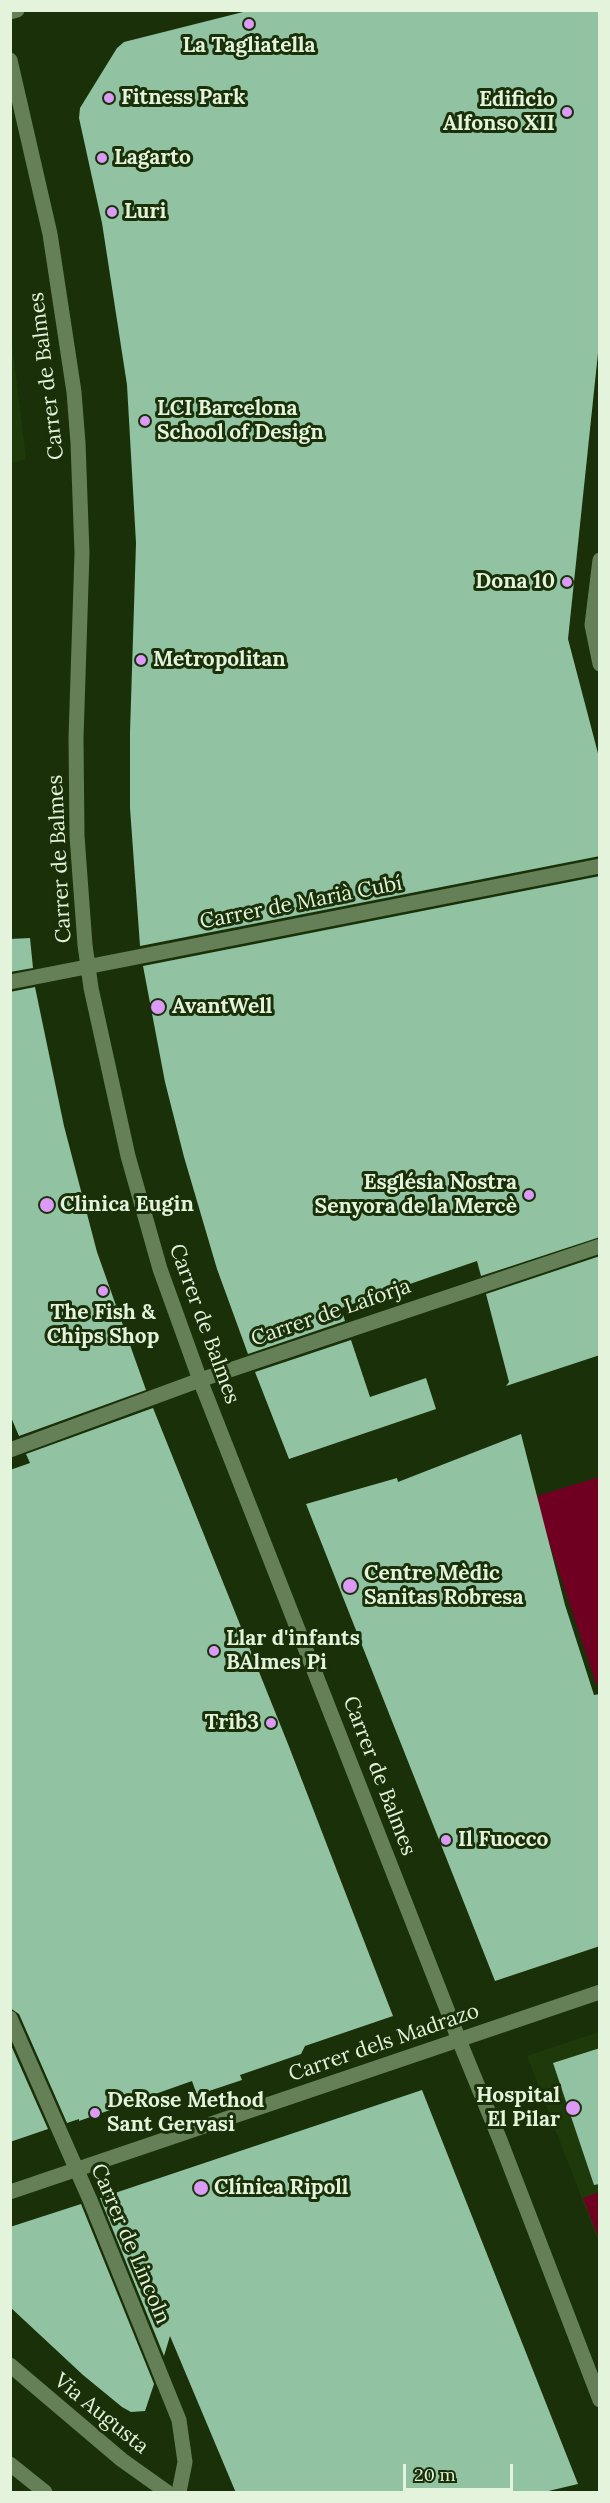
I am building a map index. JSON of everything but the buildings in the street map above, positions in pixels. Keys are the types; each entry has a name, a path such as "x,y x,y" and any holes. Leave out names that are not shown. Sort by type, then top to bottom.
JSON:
{"main road":[{"path":"10,12 17,10"},
{"name":"Carrer de Balmes","path":"10,60 50,234 70,369 78,443 82,553 76,738 77,836 88,966 119,1120 160,1269 200,1380 500,2140 600,2400"},
{"path":"600,560 592,625 600,664"},
{"name":"Carrer de Marià Cubí","path":"10,982 600,866"},
{"name":"Carrer de Laforja","path":"10,1450 200,1380 600,1246"},
{"name":"Carrer dels Madrazo","path":"10,2192 600,1992"},
{"name":"Carrer de Lincoln","path":"10,2018 76,2169 179,2420 185,2462 179,2493"},
{"name":"Via Augusta","path":"10,2365 88,2433 167,2493"},
{"path":"10,2464 45,2493"}],"shaded area":[{"path":"11,334 26,459 10,463"},
{"path":"599,1477 599,1684 596,1684 534,1497"},
{"name":"Hospital El Pilar","path":"599,2032 599,2243 527,2056"},
{"path":"599,2192 599,2239 583,2198"}],"place":[{"name":"La Tagliatella","path":"249,24"},
{"name":"Fitness Park","path":"109,98"},
{"name":"Edificio Alfonso XII","path":"567,112"},
{"name":"Lagarto","path":"102,158"},
{"name":"Luri","path":"112,212"},
{"name":"LCI Barcelona School of Design","path":"145,421"},
{"name":"Dona 10","path":"567,582"},
{"name":"Metropolitan","path":"141,660"},
{"name":"AvantWell","path":"158,1007"},
{"name":"Església Nostra Senyora de la Mercè","path":"529,1195"},
{"name":"Clinica Eugin","path":"47,1205"},
{"name":"The Fish & Chips Shop","path":"103,1291"},
{"name":"Centre Mèdic Sanitas Robresa","path":"350,1586"},
{"name":"Llar d'infants BAlmes Pi","path":"214,1651"},
{"name":"Trib3","path":"271,1723"},
{"name":"Il Fuocco","path":"446,1840"},
{"name":"Hospital El Pilar","path":"573,2108"},
{"name":"DeRose Method Sant Gervasi","path":"95,2113"},
{"name":"Clínica Ripoll","path":"201,2188"}]}
